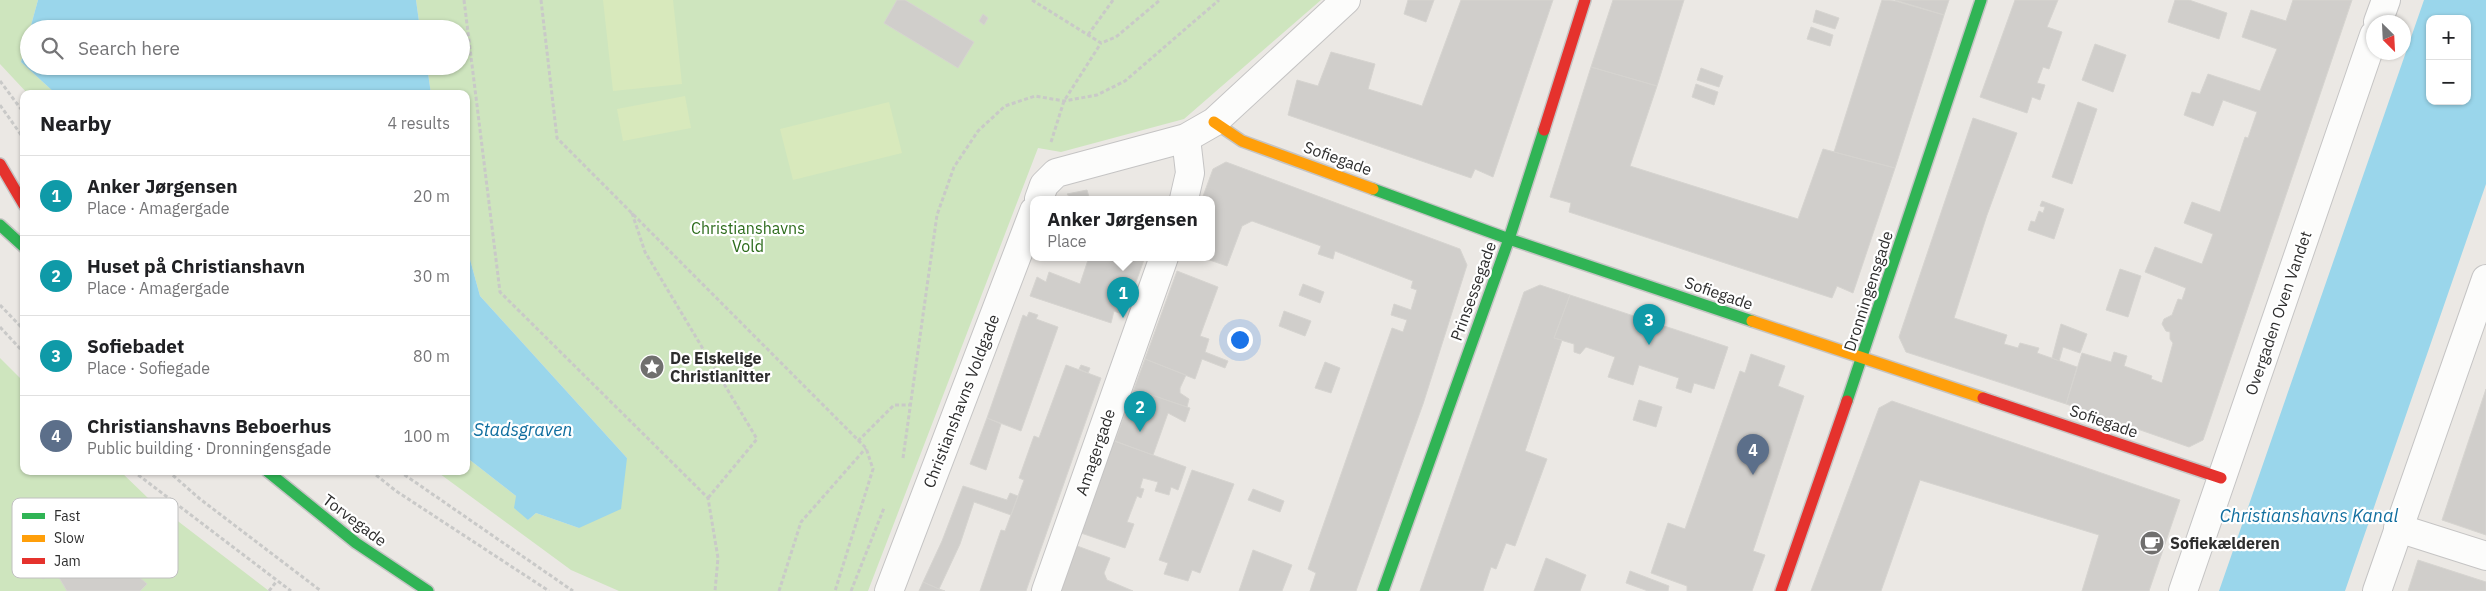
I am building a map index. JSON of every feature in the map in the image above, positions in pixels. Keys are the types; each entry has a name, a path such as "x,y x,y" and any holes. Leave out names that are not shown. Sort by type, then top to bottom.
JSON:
{"street":[{"path":"1040,196 1044,185 1056,172 1186,138 1214,122 1346,0"},
{"name":"Prinsessegade","path":"1383,591 1509,239 1585,0"},
{"name":"Dronningensgade","path":"1781,591 1863,356 1981,0"},
{"path":"2381,15 2386,0"},
{"name":"Overgaden Oven Vandet","path":"2183,591 2366,58"},
{"name":"Sofiegade","path":"1214,122 1242,141 1509,239 1843,352 1863,356 2221,478"},
{"path":"1185,196 1190,173 1186,138"},
{"path":"1,164 20,198"},
{"name":"Christianshavns Voldgade","path":"889,591 1030,221"},
{"path":"0,225 20,243"},
{"name":"Amagergade","path":"1046,591 1163,261"},
{"path":"2377,591 2486,279"},
{"name":"Torvegade","path":"271,475 356,543 428,591"},
{"path":"2398,528 2486,556"}],"path":[{"path":"464,0 466,20"},
{"path":"541,0 557,138 866,448 873,469 835,591"},
{"path":"1032,0 1101,43"},
{"path":"1088,35 1113,0"},
{"path":"1056,172 1048,151 1064,101 1101,43 1116,37 1160,0"},
{"path":"900,466 903,458 937,215 954,166 978,131 1005,106 1035,96 1064,101 1097,95 1125,81 1219,0"},
{"path":"470,49 500,292 708,498 718,558 715,591"},
{"path":"0,81 20,108"},
{"path":"0,105 20,133"},
{"path":"632,212 645,252 757,439 708,498"},
{"path":"0,305 20,326"},
{"path":"0,327 20,349"},
{"path":"0,334 5,332"},
{"path":"858,441 894,405 910,405"},
{"path":"779,591 801,522 866,448"},
{"path":"138,475 168,498"},
{"path":"173,475 200,499 321,591"},
{"path":"375,475 396,491 550,591"},
{"path":"405,475 573,591"},
{"path":"851,591 886,502"},
{"path":"178,506 276,582 291,591"},
{"path":"269,591 276,582"}],"green space":[{"path":"0,0 38,0 33,20 20,20 20,75 35,75 52,90 24,90 0,64"},
{"name":"Christianshavns Vold","path":"416,0 1321,0 1184,119 1061,152 1038,148 868,591 619,591 571,570 441,475 470,475 470,460 516,496 528,520 536,513 579,528 627,458 480,296 470,260 470,90 430,90 428,75 470,75 470,20 419,20"},
{"path":"603,0 673,0 682,84 613,91"},
{"path":"685,96 691,128 623,141 617,109"},
{"path":"889,102 902,153 793,180 780,129"},
{"path":"0,358 20,378 20,475 124,475 148,498 12,498 12,578 178,578 178,521 269,591 0,591"}],"water":[{"path":"38,0 416,0 419,20 32,20"},
{"name":"Christianshavns Kanal","path":"2424,0 2486,0 2486,184 2345,591 2219,591 2403,60 2411,60 2411,37"},
{"path":"35,75 428,75 430,90 52,90"},
{"name":"Stadsgraven","path":"470,260 480,296 627,458 621,509 579,528 536,513 528,520 514,508 516,496 470,460"}],"building":[{"path":"897,0 905,0 974,42 958,68 884,23"},
{"path":"1408,0 1434,0 1426,22 1404,14"},
{"path":"1461,0 1553,0 1493,177 1475,169 1471,178 1288,115 1297,80 1318,86 1331,52 1375,64 1368,89 1422,106"},
{"path":"1613,0 1684,0 1657,86 1591,67"},
{"path":"1882,0 1895,1 1944,15 1895,168 1834,152"},
{"path":"1895,0 1949,0 1944,15"},
{"path":"2015,0 2058,0 2047,27 2062,32 2049,69 2043,67 2037,83 2045,85 2040,100 2032,97 2027,113 1980,97"},
{"path":"2175,0 2189,0 2227,13 2219,39 2168,22"},
{"path":"2293,0 2352,0 2203,440 2189,447 2066,404 2082,353 2111,362 2114,352 2127,356 2124,366 2152,376 2151,379 2162,383 2173,343 2170,339 2170,332 2166,331 2162,324 2164,319 2172,315 2178,299 2182,300 2186,288 2145,272 2155,247 2202,264 2213,234 2184,223 2192,202 2220,212 2245,137 2248,138 2257,112 2223,100 2213,126 2184,115 2192,92 2200,94 2208,74 2260,91 2277,49 2242,37 2251,10 2286,21"},
{"path":"1816,10 1839,18 1835,29 1813,22"},
{"path":"983,14 988,18 984,25 979,21"},
{"path":"1811,27 1833,35 1830,46 1807,39"},
{"path":"2095,44 2126,55 2113,92 2082,80"},
{"path":"1591,67 1657,86 1630,166 1798,219 1823,149 1895,168 1853,293 1837,286 1832,298 1569,212 1571,203 1550,197"},
{"path":"1701,68 1723,76 1719,87 1697,80"},
{"path":"1696,84 1718,92 1714,105 1692,97"},
{"path":"2078,102 2097,109 2072,184 2052,177"},
{"path":"1973,118 2017,133 1987,215 1954,318 2007,335 2004,344 2018,348 2020,343 2039,348 2037,353 2077,367 2066,404 1906,352 1899,337"},
{"path":"1226,162 1460,249 1467,265 1423,404 1356,591 1310,591 1316,573 1308,569 1392,328 1403,332 1407,320 1391,315 1394,304 1411,310 1417,290 1411,288 1413,281 1335,251 1333,259 1318,254 1321,246 1252,221 1242,226 1227,266 1213,261 1215,261 1215,196 1203,196 1213,169"},
{"path":"1087,190 1089,196 1069,196 1067,194"},
{"path":"2042,201 2064,209 2054,239 2028,230 2031,221 2035,222 2039,211 2043,213 2045,207 2040,206"},
{"path":"1088,261 1144,261 1124,315 1114,311 1111,323 1030,296 1037,277 1046,282 1049,272 1080,284"},
{"path":"2120,269 2141,276 2128,317 2106,310"},
{"path":"1177,271 1218,287 1200,336 1209,339 1205,352 1228,361 1225,368 1202,359 1195,379 1145,359"},
{"path":"1303,284 1324,292 1320,303 1299,295"},
{"path":"1540,285 1570,295 1554,338 1562,340 1525,451 1547,459 1515,546 1506,543 1496,569 1491,567 1483,591 1420,591 1524,292"},
{"path":"1570,295 1728,347 1714,389 1694,383 1691,393 1676,388 1679,378 1639,365 1633,385 1608,377 1615,357 1586,347 1580,354 1574,352 1574,344 1554,338"},
{"path":"1284,311 1311,321 1305,336 1279,326"},
{"path":"1029,312 1038,315 1036,319 1058,327 1021,431 987,418 1023,315 1027,317"},
{"path":"2061,324 2087,334 2080,353 2063,347 2059,361 2052,358"},
{"path":"1751,354 1785,366 1778,386 1804,396 1753,551 1765,555 1752,591 1687,591 1687,586 1651,573 1668,523 1685,529 1740,371 1745,373"},
{"path":"1145,359 1186,375 1180,388 1180,393 1189,399 1187,407 1134,389"},
{"path":"1325,362 1340,368 1331,393 1315,388"},
{"path":"1066,365 1101,378 1026,591 980,591 1001,530 1005,531 1024,480 1019,478 1034,436 1039,438"},
{"path":"1081,365 1090,368 1088,373 1079,369"},
{"path":"1134,389 1190,408 1185,422 1168,413 1153,455 1115,441"},
{"path":"2486,389 2486,535 2442,520"},
{"path":"1639,400 1662,407 1656,427 1633,420"},
{"path":"1892,401 2180,500 2149,591 2082,591 2099,535 1920,480 1881,591 1811,591 1879,408"},
{"path":"987,418 1001,424 986,470 970,464"},
{"path":"1114,441 1186,467 1178,490 1171,487 1169,495 1155,491 1158,482 1143,478 1140,488 1144,489 1141,498 1137,496 1127,522 1134,524 1125,548 1081,533"},
{"path":"1192,470 1234,484 1200,573 1192,570 1188,581 1164,574 1168,563 1159,560"},
{"path":"963,486 1007,500 1010,493 1018,496 1011,515 974,502 960,544 939,589 923,582 942,541"},
{"path":"1253,489 1284,501 1280,512 1248,500"},
{"path":"1077,546 1110,558 1104,573 1107,580 1133,591 1060,591"},
{"path":"1253,550 1292,565 1282,591 1239,591"},
{"path":"1546,558 1586,575 1580,591 1534,591"},
{"path":"2418,560 2486,582 2486,591 2408,591"},
{"path":"1630,571 1669,586 1668,591 1648,591 1626,583"},
{"path":"59,578 140,578 147,584 140,591 67,591"},
{"path":"923,582 939,589 945,591 919,591"}],"traffic: fast":[{"path":"1847,401 1981,0"},
{"path":"1383,591 1509,239 1544,130"},
{"path":"1373,189 1509,239 1752,321"},
{"path":"0,225 20,243"},
{"path":"272,475 356,543 428,591"}],"traffic: slow":[{"path":"1214,122 1242,141 1373,189"},
{"path":"1752,321 1983,398"}],"traffic: jam":[{"path":"1544,130 1585,0"},
{"path":"0,164 20,198"},
{"path":"1983,398 2221,478"},
{"path":"1781,591 1847,401"}],"place":[{"name":"Anker Jørgensen","path":"1123,318"},
{"name":"Sofiebadet","path":"1649,345"},
{"name":"De Elskelige Christianitter","path":"652,367"},
{"name":"Huset på Christianshavn","path":"1140,432"},
{"name":"Christianshavns Beboerhus","path":"1753,475"},
{"name":"Sofiekælderen","path":"2152,543"}]}
